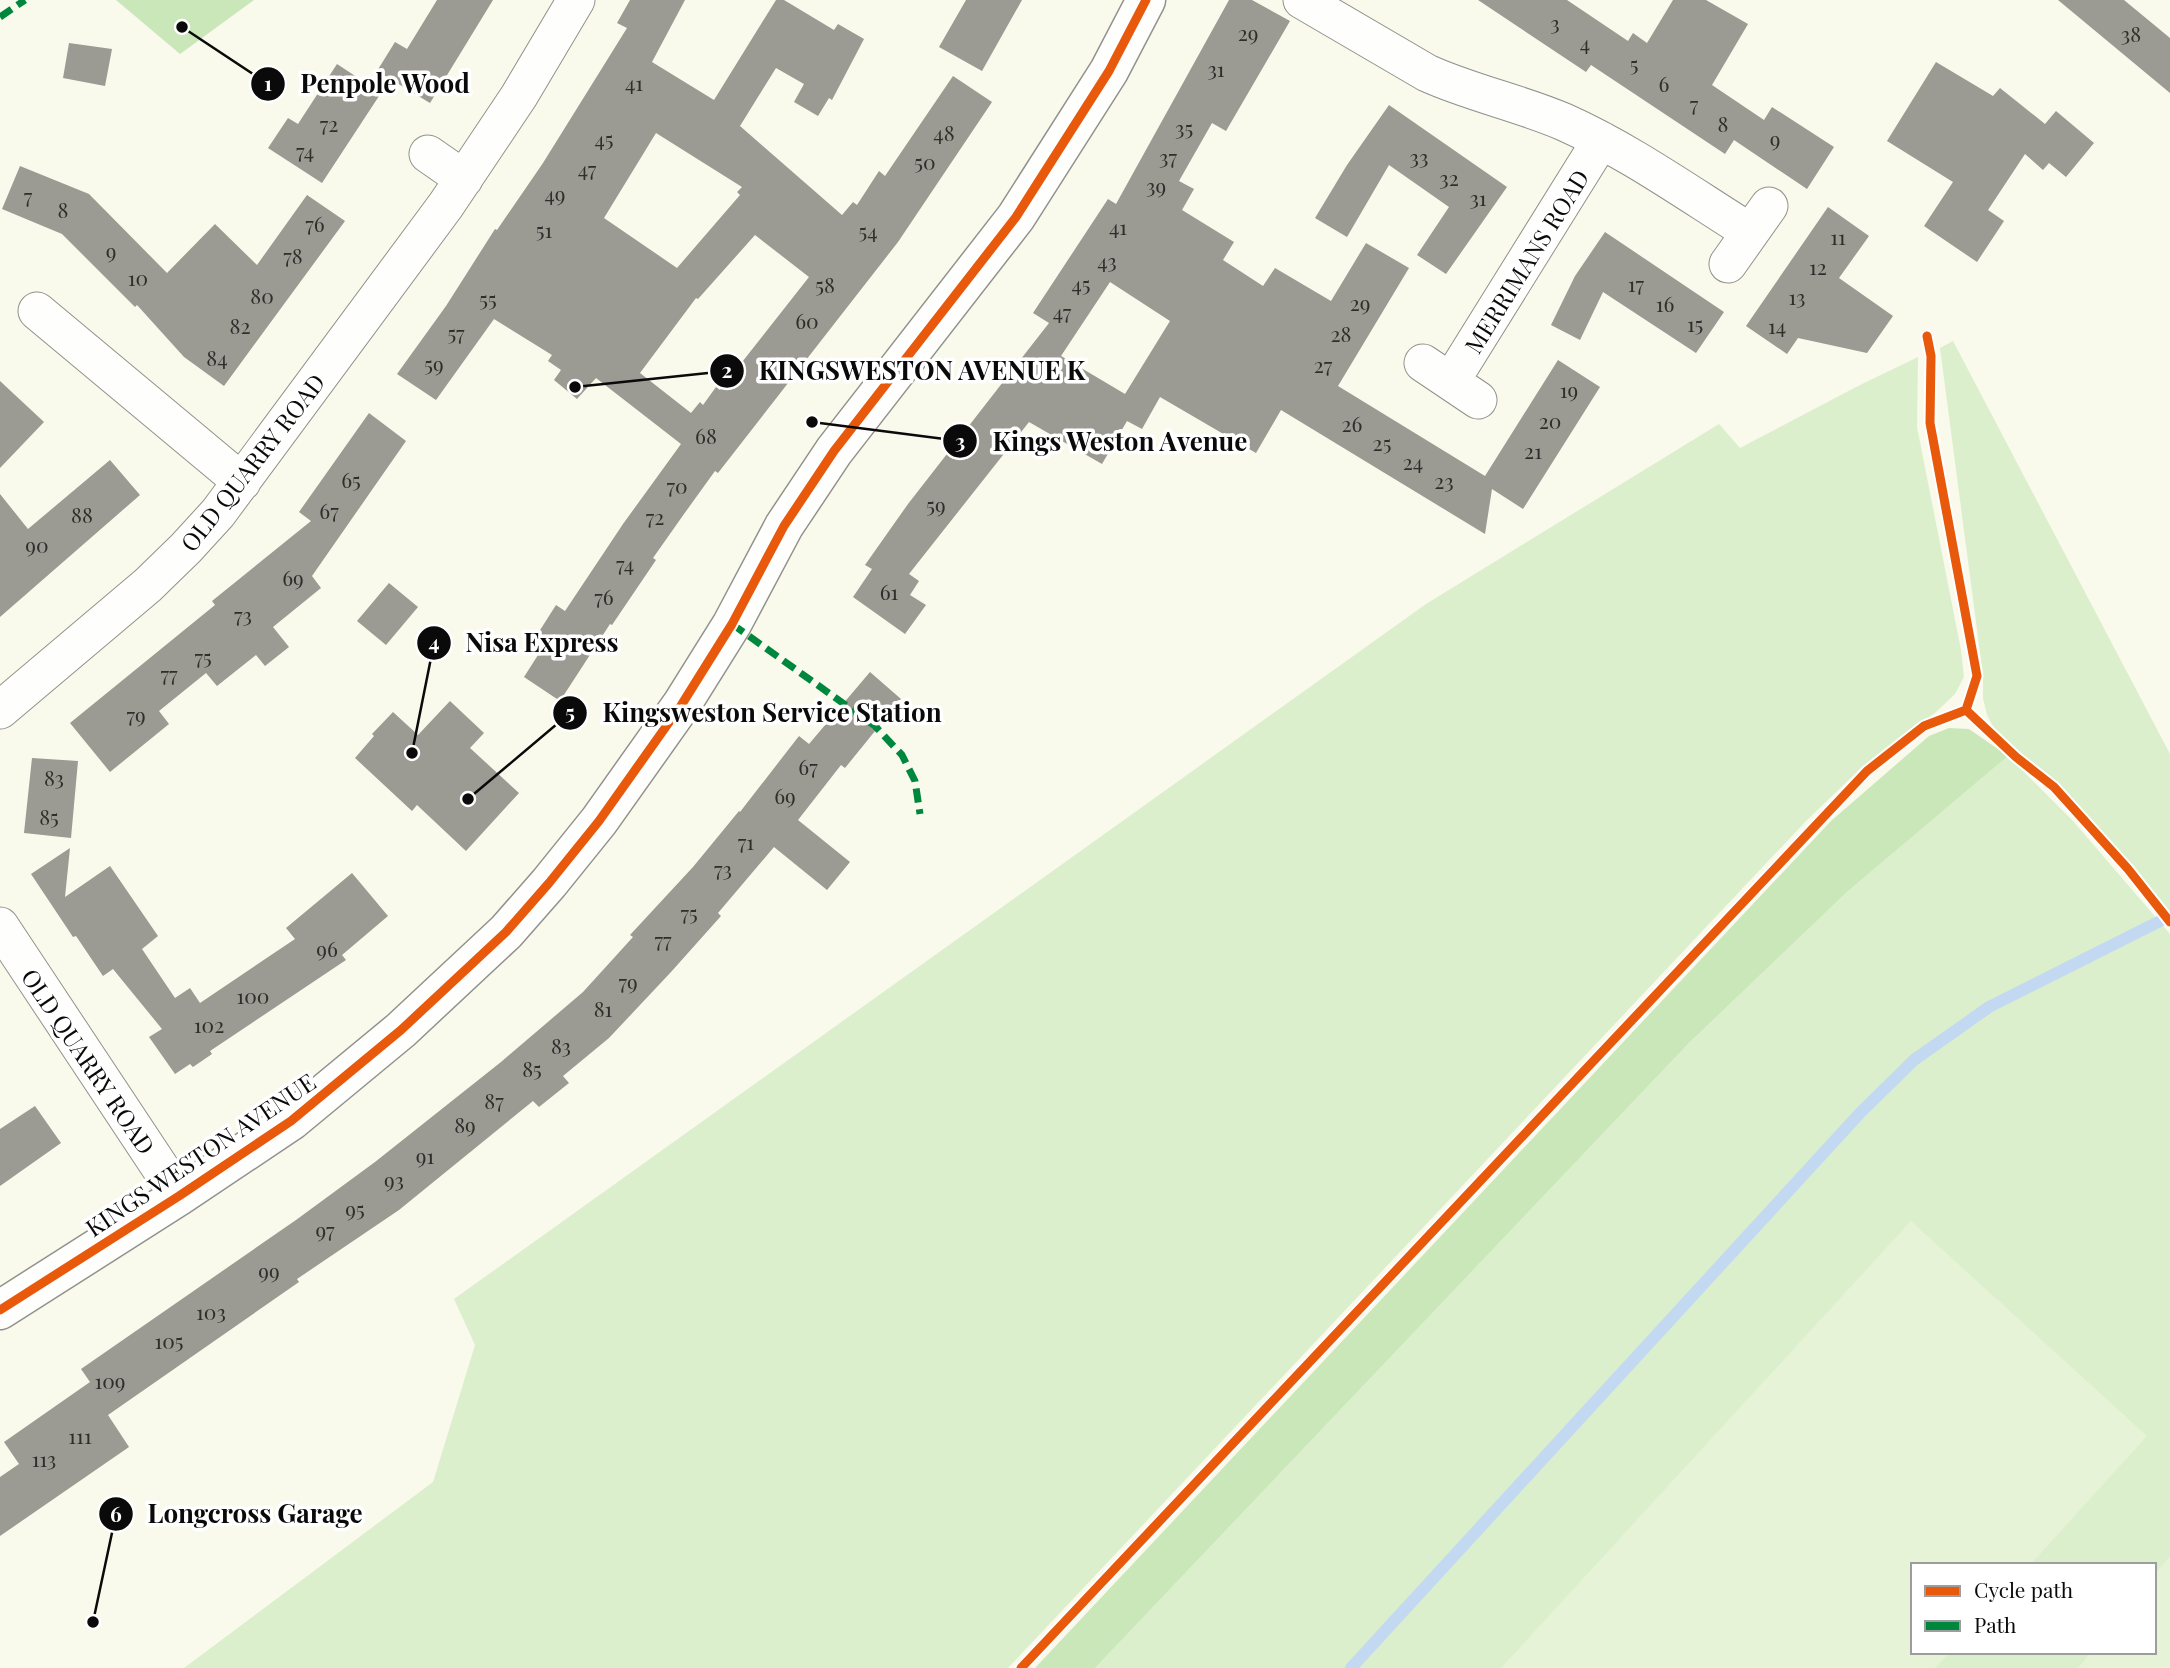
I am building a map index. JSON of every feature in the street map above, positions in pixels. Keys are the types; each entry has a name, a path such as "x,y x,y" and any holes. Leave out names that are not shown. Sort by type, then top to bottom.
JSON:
{"street":[{"name":"OLD QUARRY ROAD","path":"0,710 148,585 186,548 242,482 464,178 519,96 576,0"},
{"name":"KINGS WESTON AVENUE","path":"0,1310 291,1121 401,1030 506,932 549,883 599,821 682,704 733,624 784,526 834,451 1016,217 1110,71 1146,0"},
{"name":"MERRIMANS ROAD","path":"1302,0 1438,78 1562,121 1759,219 1728,264"},
{"name":"MERRIMANS ROAD","path":"1450,381 1601,140"},
{"path":"428,154 464,178"},
{"path":"37,311 242,482"},
{"name":"OLD QUARRY ROAD","path":"0,926 179,1196"}],"green space":[{"path":"116,0 254,0 180,54"},
{"path":"1953,341 2170,754 2170,916 2060,784 2008,744 1996,732 1987,715 1940,348"},
{"path":"1918,357 1917,427 1964,677 1955,694 1936,712 1861,768 1806,821 1008,1668 184,1668 433,1482 475,1345 454,1299 1426,604 1719,424 1740,448"},
{"path":"1949,728 1969,729 2008,756 1847,892 1689,1043 1095,1668 1035,1668 1831,821 1929,736"},
{"path":"2008,756 2073,821 2170,934 2170,1668 1095,1668 1689,1043 1847,892"},
{"path":"1911,1221 2147,1436 2032,1563 1911,1563 1911,1654 1948,1654 1935,1668 1501,1668"},
{"path":"2170,1556 2170,1668 2078,1668 2089,1654 2156,1654 2156,1573"}],"building":[{"path":"437,0 493,0 430,103 377,71 395,42 407,49"},
{"path":"630,0 685,0 652,62 714,100 776,0 784,0 834,30 838,24 864,39 832,100 829,98 818,116 794,102 804,84 776,68 740,126 842,215 853,202 857,205 879,171 885,176 953,76 992,102 898,242 718,473 715,471 653,558 656,560 560,701 524,677 545,644 535,638 556,605 565,611 681,444 596,378 577,399 554,380 561,370 548,361 552,355 494,319 436,400 397,374 543,163 627,28 617,23","holes":["656,133 742,187 737,192 740,195 677,268 604,218","755,235 809,277 720,390 716,387 703,405 700,402 691,413 640,373 696,298 698,299"]},
{"path":"966,0 1022,0 982,71 939,47"},
{"path":"1229,0 1252,0 1290,21 1226,131 1212,123 1179,181 1194,189 1182,210 1234,242 1223,260 1263,286 1275,268 1331,301 1366,243 1409,268 1338,386 1485,476 1558,360 1600,387 1523,509 1492,489 1485,534 1281,410 1256,453 1160,397 1142,429 1127,421 1102,464 1029,422 909,574 919,581 910,595 926,605 905,634 853,597 872,569 865,565 908,504 1049,323 1033,313 1108,199 1116,204","holes":["1110,282 1170,321 1125,394 1061,356"]},
{"path":"1478,0 1567,0 1628,41 1633,33 1647,43 1673,0 1706,0 1748,24 1712,85 1764,120 1772,107 1834,147 1807,189 1734,140 1725,154 1591,65 1586,72"},
{"path":"2058,0 2124,0 2170,38 2170,93"},
{"path":"69,43 112,49 105,86 63,78"},
{"path":"1936,62 1993,96 2000,88 2045,124 2056,111 2094,143 2066,177 2049,163 2043,170 2025,154 1988,210 2004,221 1977,262 1924,226 1953,182 1887,141"},
{"path":"337,64 381,93 322,183 268,148 288,118 298,124"},
{"path":"1389,105 1507,187 1446,274 1417,255 1449,207 1389,165 1347,237 1315,218 1347,165"},
{"path":"20,166 89,194 167,273 215,224 257,265 307,195 345,221 224,386 184,357 137,305 135,307 62,234 2,209"},
{"path":"1828,207 1869,236 1839,278 1893,316 1867,353 1798,338 1787,354 1746,326"},
{"path":"1605,232 1724,312 1696,353 1603,292 1580,340 1551,325 1575,276"},
{"path":"0,381 44,422 0,468"},
{"path":"369,413 406,441 312,576 321,588 273,627 289,647 265,666 256,655 217,686 206,673 159,711 169,724 110,772 70,723 215,605 212,601 311,521 299,512"},
{"path":"110,460 140,495 0,617 0,494 28,529"},
{"path":"389,583 418,607 386,645 357,621"},
{"path":"870,672 901,699 845,768 841,765 798,820 850,862 827,890 774,847 718,913 721,916 671,972 609,1038 563,1076 569,1083 539,1107 533,1101 399,1210 297,1279 299,1282 108,1415 129,1447 0,1536 0,1477 19,1464 4,1442 90,1382 81,1369 375,1162 501,1062 583,992 740,812 799,736 809,744"},
{"path":"450,701 484,733 470,748 519,793 466,851 417,805 412,811 355,758 374,736 372,734 393,712 418,735"},
{"path":"32,758 78,761 71,838 24,833"},
{"path":"70,848 65,897 110,866 158,936 142,949 175,998 190,988 200,1003 295,939 286,928 352,873 388,916 342,955 346,960 210,1051 212,1054 193,1067 190,1064 175,1074 149,1037 162,1029 113,969 103,976 31,874"},
{"path":"35,1106 61,1143 0,1186 0,1129"}],"waterway":[{"path":"1351,1668 1861,1112 1914,1060 1989,1007 2170,916"}],"marked path":[{"path":"0,17 25,0"},
{"path":"732,624 875,726 902,755 915,781 920,814"}],"cycle path":[{"path":"0,1310 291,1121 401,1030 506,932 549,883 599,821 682,704 732,624 784,526 834,451 1016,217 1109,71 1146,0"},
{"path":"1927,336 1931,356 1930,423 1977,676 1966,710"},
{"path":"1021,1668 1867,771 1924,726 1966,710 2016,757 2054,787 2128,869 2170,922"}],"place":[{"name":"Penpole Wood","path":"182,27"},
{"name":"KINGSWESTON AVENUE K","path":"575,387"},
{"name":"Kings Weston Avenue","path":"812,422"},
{"name":"Nisa Express","path":"412,753"},
{"name":"Kingsweston Service Station","path":"468,799"},
{"name":"Longcross Garage","path":"93,1622"}]}
